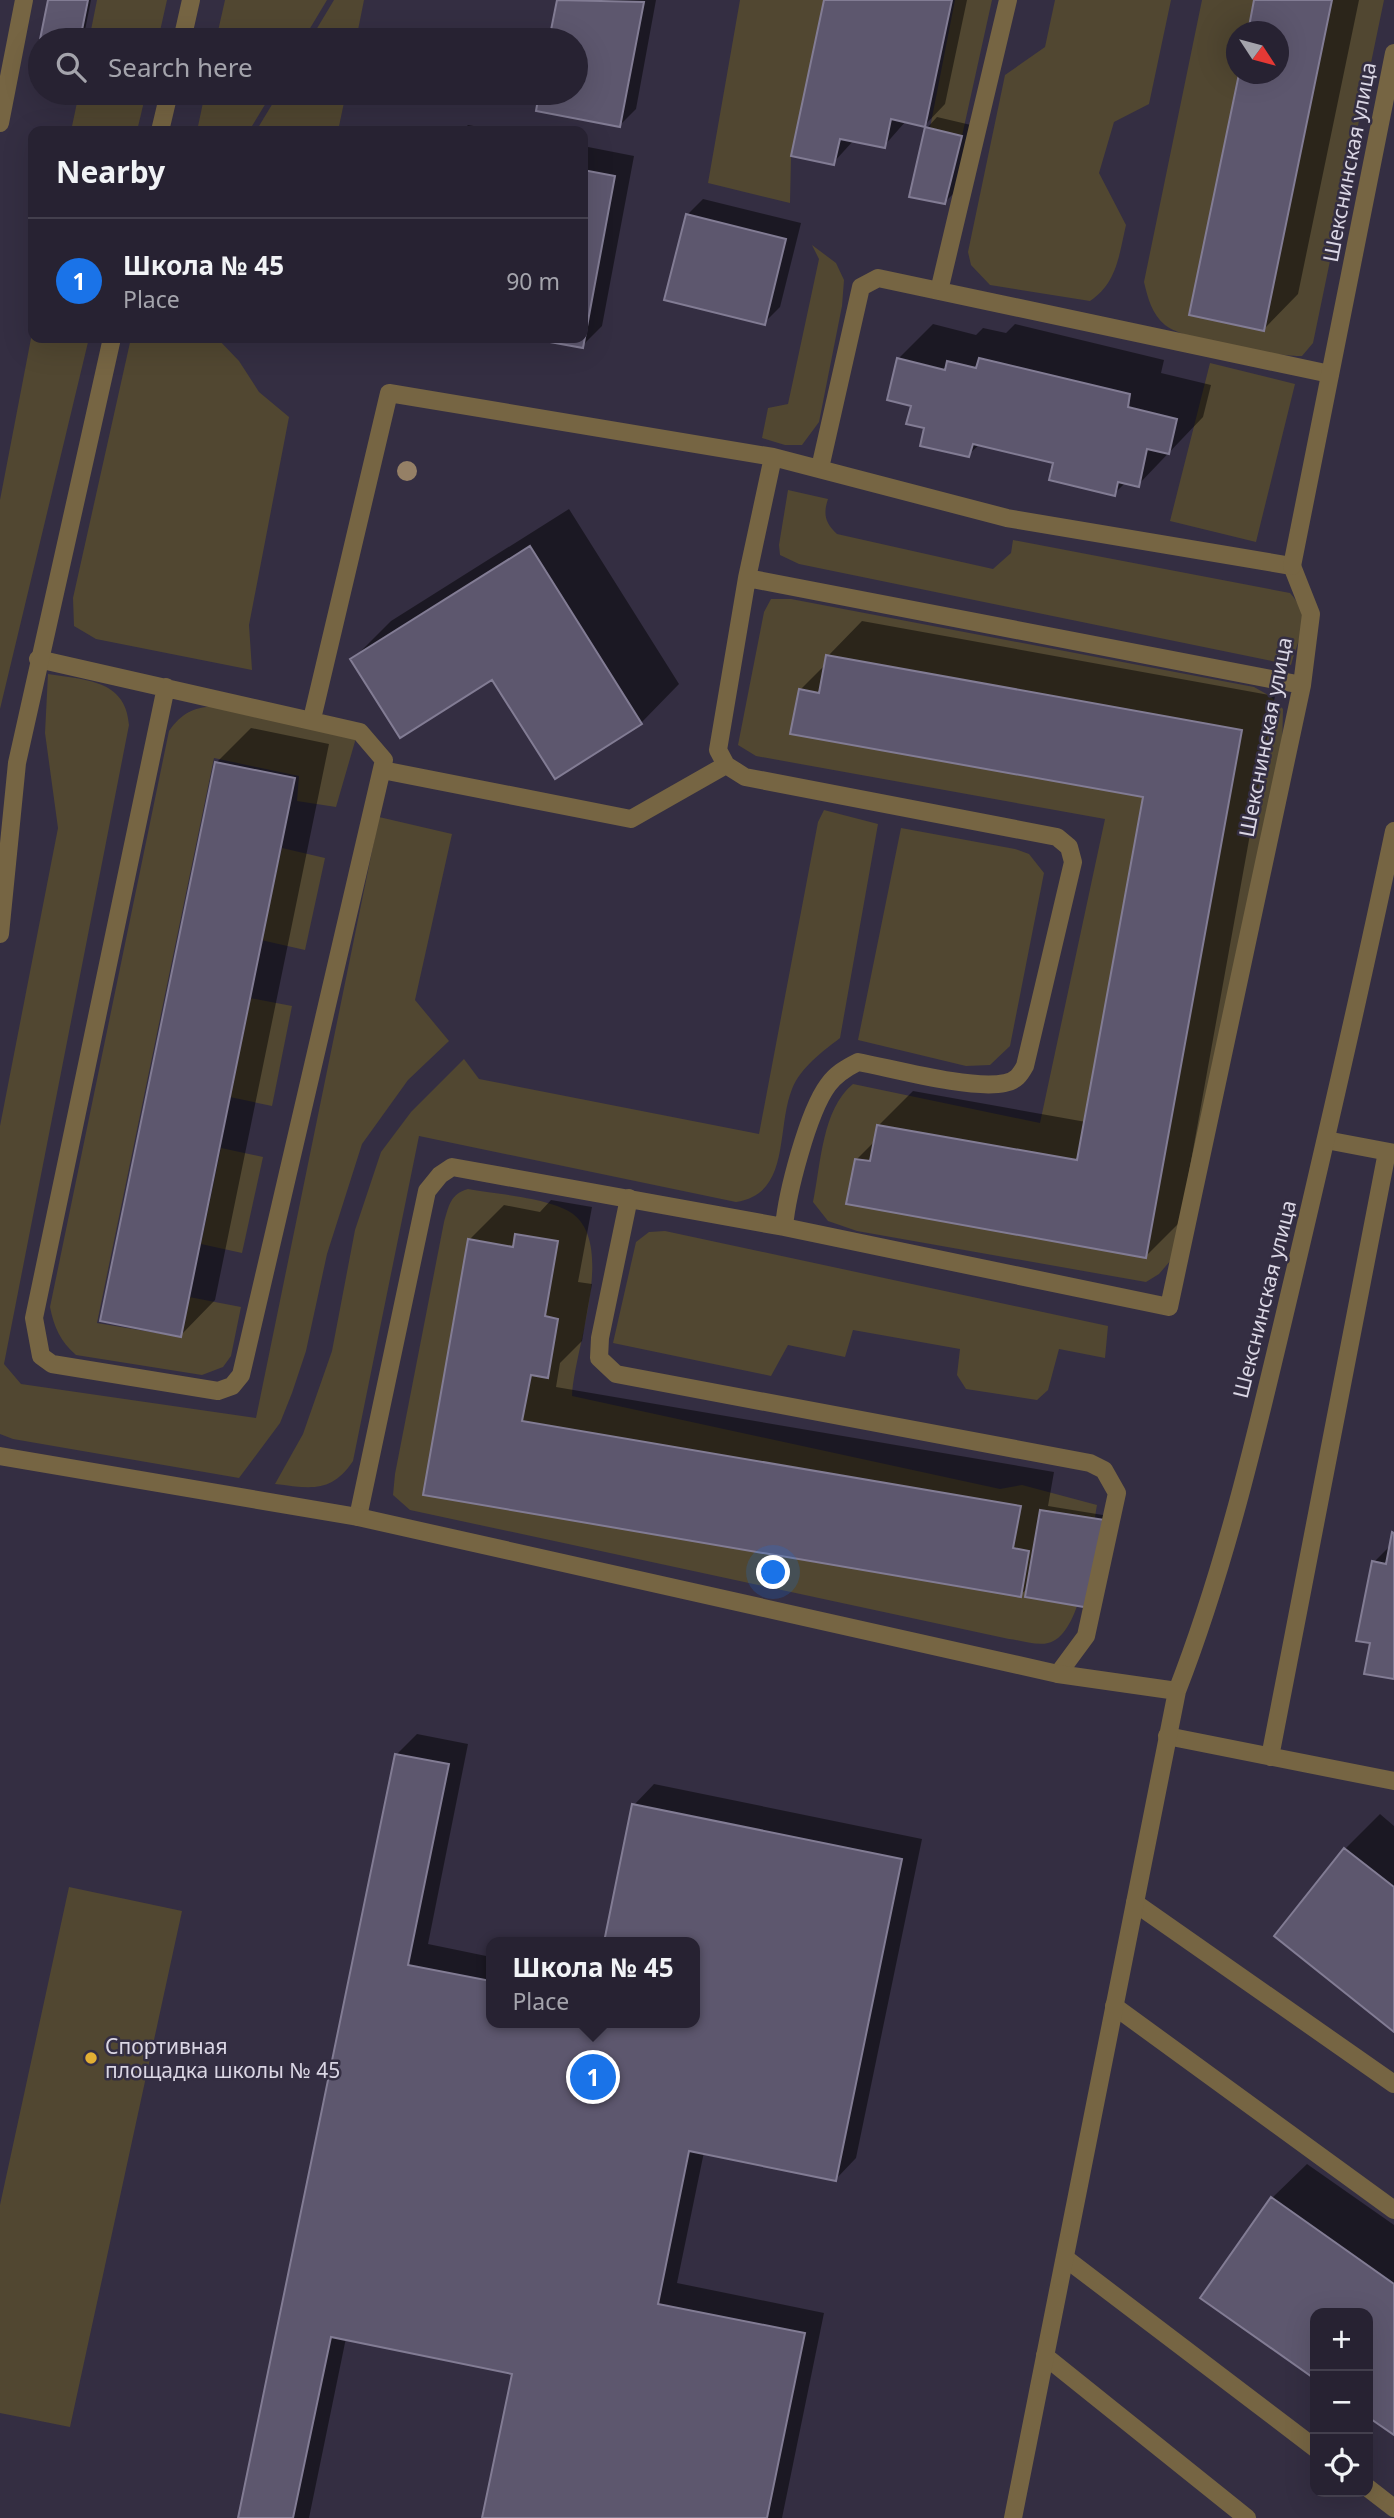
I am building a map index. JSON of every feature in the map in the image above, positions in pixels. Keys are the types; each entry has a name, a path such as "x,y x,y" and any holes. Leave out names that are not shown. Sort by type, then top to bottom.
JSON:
{"street":[{"path":"0,122 24,0"},
{"path":"185,28 191,0"},
{"path":"939,291 1008,0"},
{"name":"Шекснинская улица","path":"784,1227 1169,1307 1302,685 1311,614 1292,566 1394,53"},
{"path":"161,126 166,105"},
{"path":"820,468 861,287 878,278 1330,374"},
{"path":"0,934 17,763 38,659 111,343"},
{"path":"312,719 388,393 773,457 820,468 841,477 1007,518 1292,566"},
{"path":"358,1517 427,1192 440,1175 452,1167 464,1167 784,1227 787,1195 817,1105 828,1084 843,1069 858,1062 979,1084 1005,1083 1018,1078 1025,1066 1073,862 1069,847 1057,837 746,776 726,765 718,750 747,578 773,457"},
{"path":"747,578 1302,685"},
{"path":"38,659 166,687 312,719 360,732 384,760 241,1375 232,1385 218,1391 52,1364 41,1356 34,1318 166,687"},
{"path":"382,770 631,819 726,765"},
{"name":"Шекснинская улица","path":"1013,2518 1177,1691 1192,1653 1233,1514 1326,1140 1394,831"},
{"path":"1270,1757 1391,1153 1326,1140"},
{"path":"629,1198 600,1338 599,1358 616,1374 1090,1463 1104,1471 1117,1493 1086,1636 1058,1674"},
{"path":"0,1456 358,1517 1058,1674 1177,1691"},
{"path":"1167,1737 1394,1781"},
{"path":"1135,1903 1394,2084"},
{"path":"1114,2006 1394,2210"},
{"path":"1065,2258 1310,2444"},
{"path":"1045,2356 1247,2518"},
{"path":"1373,2492 1394,2508"}],"shaded area":[{"path":"97,0 167,0 161,28 91,28"},
{"path":"225,0 327,0 310,28 219,28"},
{"path":"334,0 364,0 358,28 317,28"},
{"path":"740,0 824,0 791,156 790,203 708,183"},
{"path":"955,0 992,0 962,136 930,128"},
{"path":"1055,0 1171,0 1149,104 1114,122 1099,173 1126,225 1116,268 1106,286 1090,301 990,285 971,265 968,252 1005,75 1045,47"},
{"path":"1202,0 1384,0 1313,343 1302,356 1290,356 1190,336 1165,325 1149,300 1144,282"},
{"path":"76,105 143,105 138,126 72,126"},
{"path":"202,105 265,105 252,126 198,126"},
{"path":"272,105 343,105 339,126 259,126"},
{"path":"812,245 836,263 844,280 842,306 819,422 802,445 785,445 762,438 768,408 788,404 819,259"},
{"path":"30,343 88,343 0,709 0,500"},
{"path":"130,343 222,343 239,361 259,392 289,417 249,625 252,670 96,639 74,626 73,598"},
{"path":"1210,363 1295,384 1256,542 1170,521"},
{"path":"788,490 828,499 826,518 837,534 993,569 1011,553 1013,540 1290,593 1297,602 1303,619 1291,665 799,564 780,555 779,545"},
{"path":"771,599 791,599 1254,687 1270,696 1283,709 1282,752 1171,1260 1159,1274 1146,1282 857,1231 828,1221 813,1202 829,1122 843,1095 853,1084 1040,1123 1105,819 756,756 738,745 764,612"},
{"path":"48,674 101,684 112,690 126,710 129,725 4,1364 21,1384 256,1418 379,817 452,834 415,1000 449,1041 408,1080 362,1144 327,1254 306,1351 292,1393 280,1423 239,1478 13,1439 0,1434 0,1126 58,828 45,733"},
{"path":"214,706 356,738 336,807 297,801 299,776 214,758 97,1323 181,1337 189,1297 241,1307 231,1356 223,1367 202,1375 76,1355 58,1333 50,1307 169,731 188,712"},
{"path":"824,810 878,824 840,1038 813,1060 792,1089 779,1158 766,1187 754,1196 736,1202 419,1136 353,1461 345,1472 328,1484 309,1487 275,1484 303,1434 332,1351 355,1230 381,1152 411,1112 464,1059 479,1079 759,1134 818,822"},
{"path":"901,828 1015,849 1029,854 1044,873 1010,1046 990,1065 966,1066 858,1040"},
{"path":"282,848 325,858 305,950 261,940"},
{"path":"250,998 292,1006 272,1106 230,1097"},
{"path":"221,1148 263,1157 242,1253 201,1244"},
{"path":"468,1189 552,1204 573,1214 585,1229 591,1250 592,1274 572,1396 1000,1489 1022,1485 1097,1505 1084,1583 1070,1623 1060,1636 1048,1643 1009,1639 410,1510 393,1495 395,1474 444,1222 454,1197"},
{"path":"665,1231 1108,1326 1105,1358 1059,1349 1048,1390 1037,1400 966,1389 957,1375 960,1349 853,1330 845,1357 788,1345 771,1376 613,1343 636,1242 649,1232"},
{"name":"Спортивная площадка школы № 45","path":"69,1887 182,1911 70,2427 0,2413 0,2205"}],"building":[{"path":"48,0 88,0 82,28 42,28"},
{"path":"557,0 644,2 620,127 536,111 537,105 588,105 588,28 551,28"},
{"path":"824,0 952,0 925,127 891,119 885,148 840,139 834,165 791,156"},
{"path":"1254,0 1332,0 1264,331 1189,315 1237,84 1289,84 1289,21 1250,21"},
{"path":"925,127 962,136 945,204 909,197"},
{"path":"588,171 615,176 588,321"},
{"path":"686,214 786,239 765,325 664,300"},
{"path":"556,343 584,343 583,348"},
{"path":"897,358 945,370 947,361 976,368 979,358 1130,394 1128,407 1177,419 1169,454 1147,449 1139,487 1118,482 1115,496 1049,480 1053,463 973,444 969,457 920,446 924,428 906,424 911,406 887,400"},
{"path":"530,546 642,724 555,779 492,680 400,738 350,659"},
{"path":"826,655 1242,730 1146,1258 846,1204 855,1159 870,1161 877,1125 1077,1160 1143,797 790,734 799,689 819,693"},
{"path":"215,762 295,778 181,1337 100,1321"},
{"path":"515,1234 558,1241 545,1316 558,1319 548,1378 531,1375 522,1421 1021,1506 1013,1548 1029,1551 1021,1597 423,1495 468,1239 513,1247"},
{"path":"1040,1510 1105,1520 1090,1608 1025,1597"},
{"path":"1392,1532 1394,1679 1364,1674 1370,1643 1356,1641 1372,1561 1386,1564"},
{"path":"395,1754 449,1764 408,1965 486,1980 486,2028 700,2028 700,1937 605,1937 632,1804 902,1859 836,2181 689,2151 658,2304 805,2333 767,2518 482,2518 512,2374 331,2337 293,2518 238,2518"},
{"path":"1344,1848 1394,1887 1394,2032 1274,1936"},
{"path":"1271,2197 1394,2284 1394,2435 1373,2420 1373,2308 1310,2308 1310,2375 1200,2298"}],"place":[{"name":"Спортивная площадка школы № 45","path":"91,2058"},
{"name":"Школа № 45","path":"593,2077"}]}
